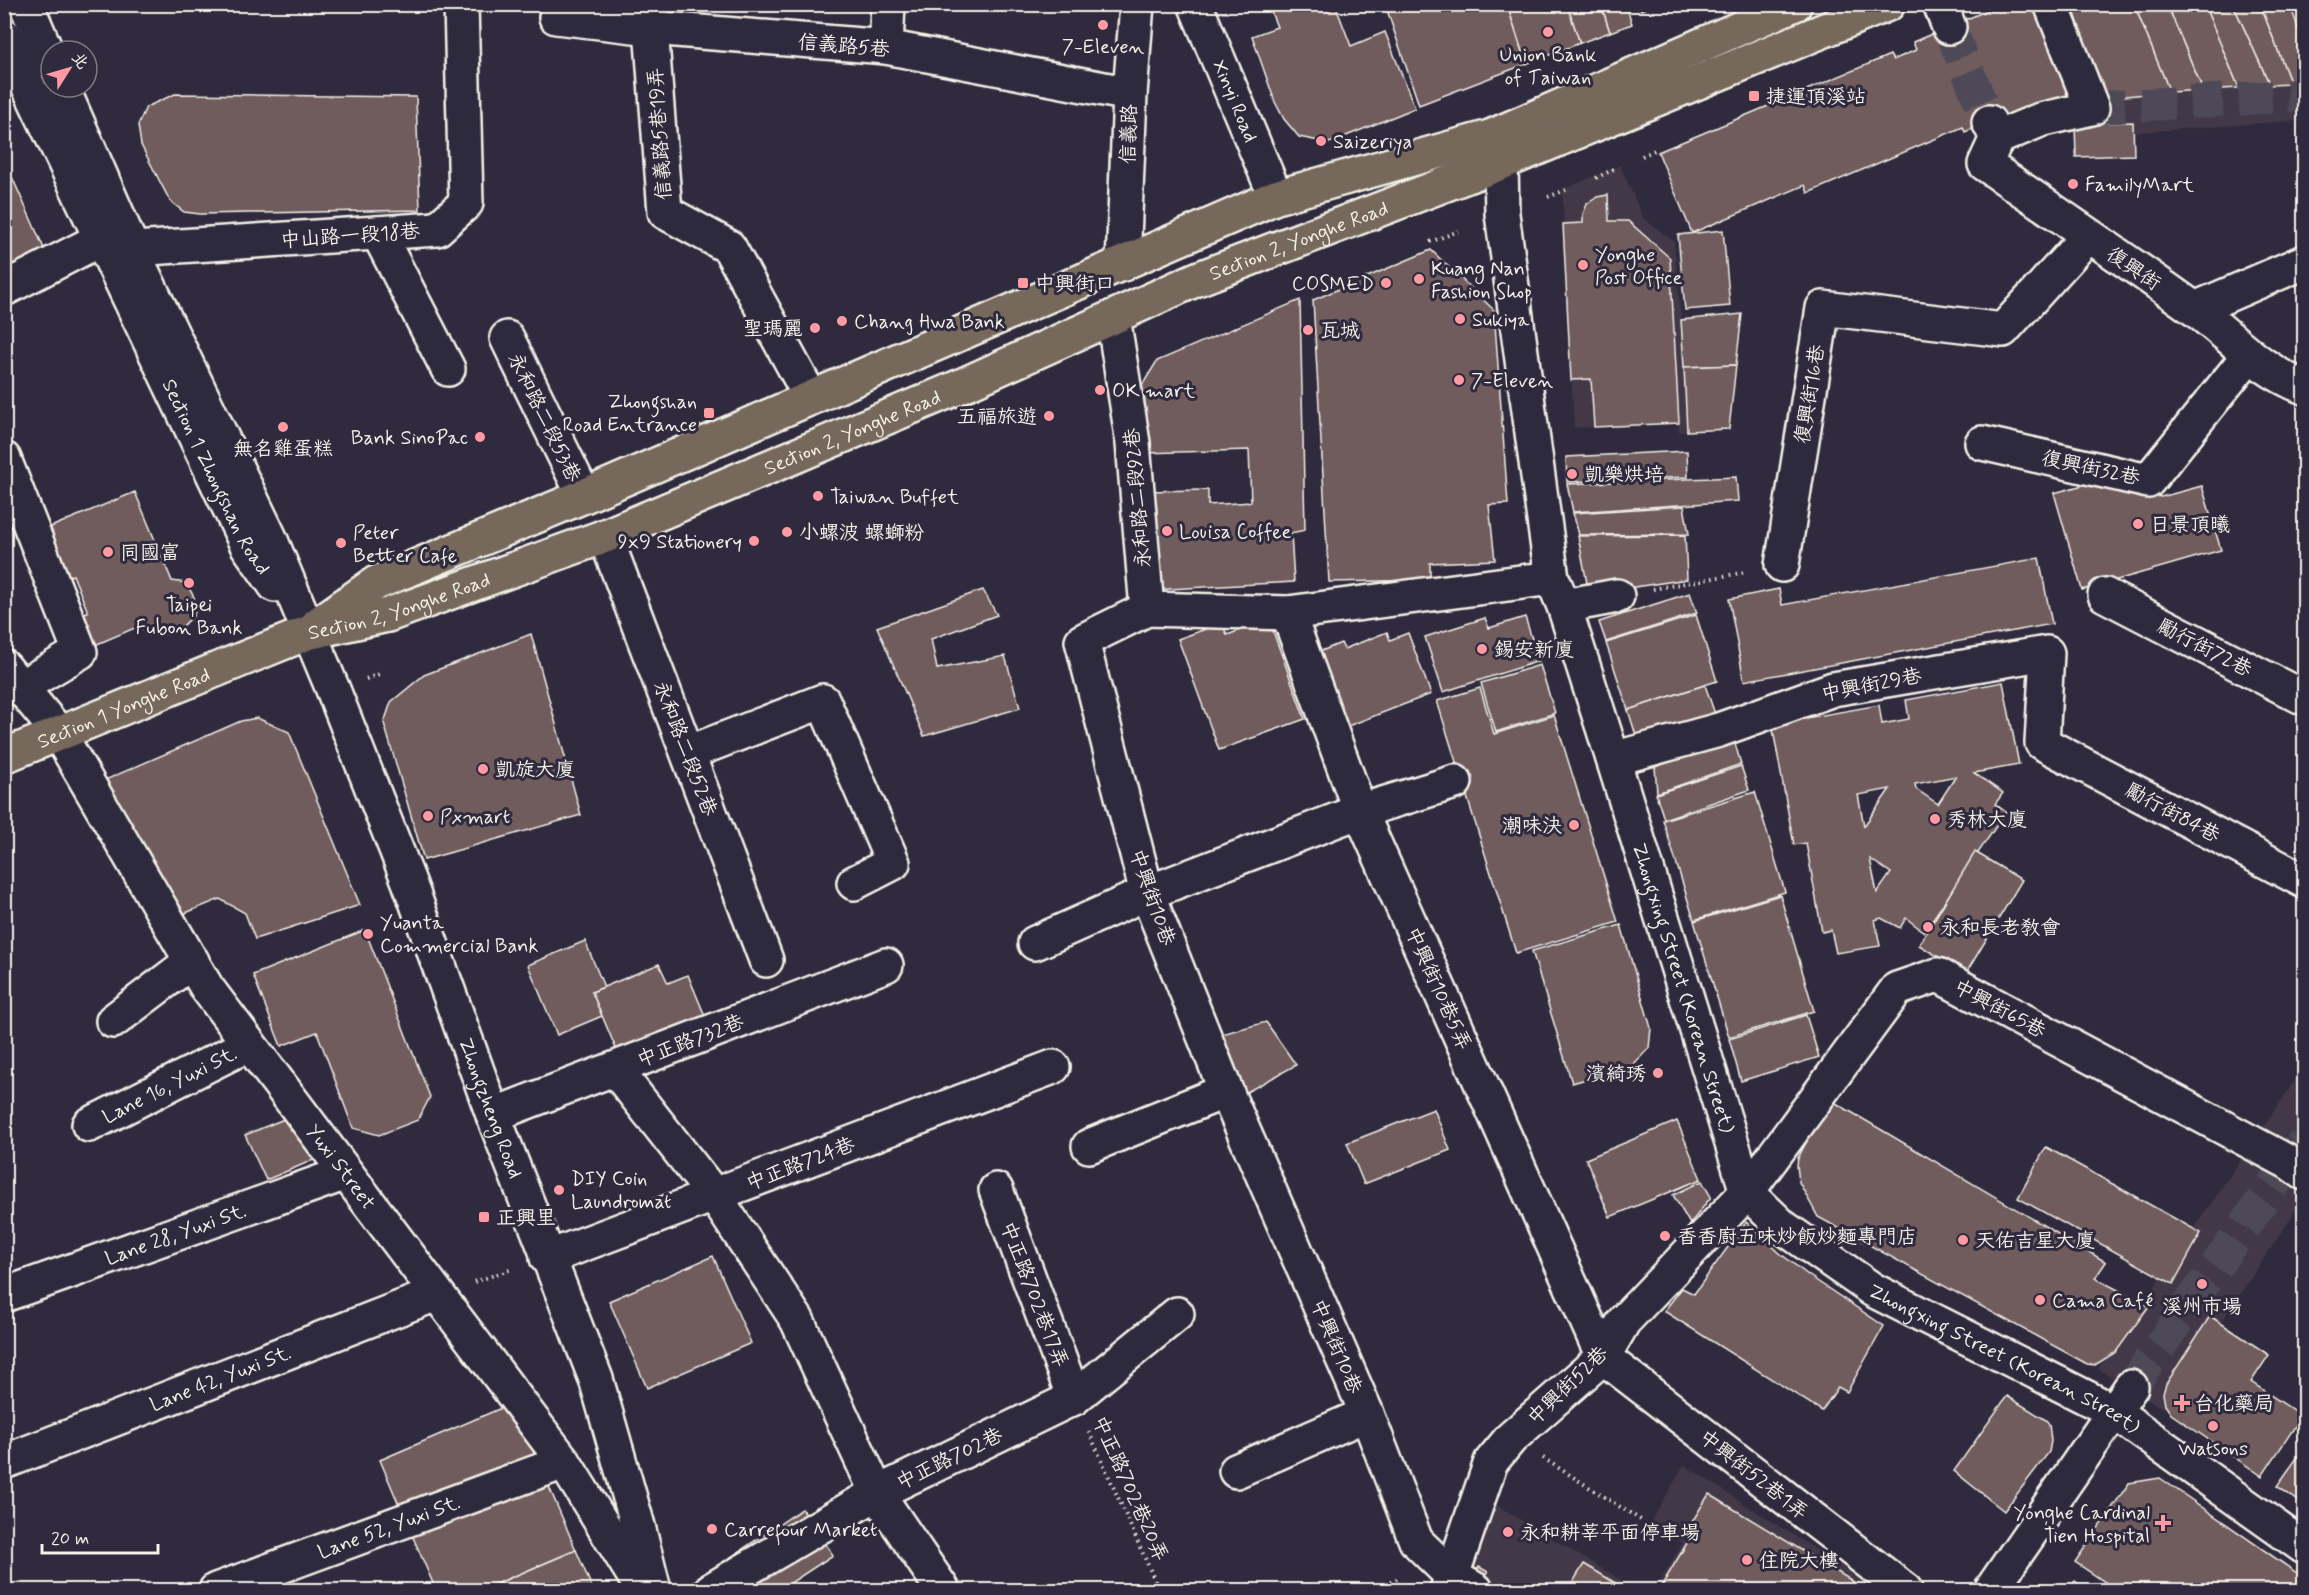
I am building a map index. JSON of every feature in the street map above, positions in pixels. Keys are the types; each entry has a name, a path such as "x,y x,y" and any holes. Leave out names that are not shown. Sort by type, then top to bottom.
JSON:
{"main road":[{"name":"Section 2, Yonghe Road","path":"307,633 388,615 605,536 954,389 1197,279 1496,150 1795,4"},
{"name":"Section 2, Yonghe Road","path":"307,633 376,583 584,496 1276,197 1496,150 1888,4"},
{"name":"Section 1 Yonghe Road","path":"4,756 58,732 307,633"}],"street":[{"path":"26,4 41,39"},
{"name":"中山路一段18巷","path":"133,249 437,229 466,203 461,4"},
{"path":"886,47 888,4"},
{"name":"信義路","path":"1123,264 1130,94 1137,4"},
{"name":"Xinyi Road","path":"1195,4 1276,197"},
{"name":"復興街","path":"2051,4 2092,108 1993,130 1985,164 2195,309 2248,355 2281,378 2304,387"},
{"name":"信義路5巷","path":"555,17 651,16 886,47 1130,94"},
{"name":"信義路5巷19弄","path":"651,16 665,212 729,247 812,398"},
{"name":"Section 1 Zhongshan Road","path":"4,35 247,545 307,633"},
{"name":"Section 1 Zhongshan Road","path":"67,99 133,249 270,538 307,633"},
{"name":"Zhongxing Street (Korean Street)","path":"1496,150 1502,214 1558,592 1614,759 1747,1192 1784,1227 1873,1290 2122,1399 2304,1547"},
{"path":"378,233 448,369"},
{"name":"復興街16巷","path":"1782,565 1823,308 2003,330 2088,236"},
{"path":"4,289 101,239"},
{"path":"2195,309 2304,262"},
{"name":"永和路二段92巷","path":"1113,317 1133,443 1147,609"},
{"name":"永和路二段53巷","path":"507,338 584,496"},
{"name":"復興街32巷","path":"1982,443 2148,481 2248,355"},
{"path":"4,459 80,652 13,677"},
{"name":"永和路二段52巷","path":"605,536 766,960"},
{"path":"1558,592 1617,596"},
{"name":"中興街10巷","path":"1458,1586 1416,1541 1367,1414 1226,1091 1147,893 1082,641 1147,609 1288,613 1558,592"},
{"name":"勵行街72巷","path":"2105,595 2304,698"},
{"name":"中興街10巷5弄","path":"1288,613 1360,811 1602,1357"},
{"name":"Zhongzheng Road","path":"307,633 334,692 408,882 493,1115 596,1379 654,1590"},
{"name":"中興街29巷","path":"1614,759 1719,730 1833,689 2047,653 2042,743"},
{"name":"Yuxi Street","path":"13,677 58,732 207,988 564,1462 643,1590"},
{"path":"688,753 823,701 892,863 854,883"},
{"name":"勵行街84巷","path":"2042,743 2304,881"},
{"path":"1035,943 1147,893 1360,811 1455,782"},
{"path":"113,1021 192,961"},
{"name":"中正路732巷","path":"493,1115 886,965"},
{"name":"中興街65巷","path":"1747,1192 1897,989 1938,975 2297,1168"},
{"name":"Lane 16, Yuxi St.","path":"89,1125 249,1044"},
{"name":"中正路724巷","path":"548,1258 1053,1067"},
{"path":"615,1069 714,1195 797,1320 877,1493 943,1590"},
{"path":"1089,1146 1226,1091"},
{"name":"Lane 28, Yuxi St.","path":"4,1295 346,1173"},
{"name":"中正路702巷17弄","path":"996,1190 1074,1398"},
{"name":"中興街52巷","path":"1458,1586 1491,1462 1512,1438 1602,1357 1624,1321 1747,1192"},
{"name":"Lane 42, Yuxi St.","path":"4,1462 436,1294"},
{"name":"中正路702巷","path":"711,1590 877,1493 1074,1398 1178,1314"},
{"name":"中興街52巷1弄","path":"1602,1357 1905,1590"},
{"path":"1991,1590 2122,1399"},
{"path":"1236,1471 1367,1414"},
{"name":"Lane 52, Yuxi St.","path":"216,1590 564,1462"}],"path":[{"path":"1642,156 1655,150"},
{"path":"1596,178 1614,169"},
{"path":"1548,197 1566,190"},
{"path":"1430,242 1459,231"},
{"path":"1617,596 1782,565"},
{"path":"436,1294 548,1258"},
{"name":"中正路702巷20弄","path":"1074,1398 1159,1590"},
{"path":"1512,1438 1644,1522"}],"shaded area":[{"path":"2304,65 2304,120 2099,135 2096,74"},
{"name":"Yonghe Post Office","path":"1620,165 1643,218 1674,241 1681,320 1742,314 1729,429 1679,432 1678,423 1574,428 1562,190"},
{"name":"溪州市場","path":"2304,1067 2304,1198 2164,1409 2098,1369"},
{"name":"住院大樓","path":"1684,1465 1879,1590 1655,1590 1683,1543 1650,1523"},
{"name":"永和耕莘平面停車場","path":"1488,1500 1638,1590 1497,1590 1470,1574"}],"building":[{"path":"1290,4 1325,4 1328,11 1336,7 1351,46 1385,32 1415,108 1329,143 1299,137 1284,119 1275,102 1252,36 1277,27 1271,12"},
{"path":"1385,4 1507,4 1526,64 1419,105"},
{"path":"1507,4 1567,4 1580,43 1526,64"},
{"path":"1567,4 1601,4 1610,32 1580,43"},
{"path":"1601,4 1626,4 1632,24 1610,32"},
{"path":"1638,4 1655,4 1641,10"},
{"path":"2002,4 2039,4 2077,93 2004,124 2001,117 1965,132 1963,127 1808,193 1805,185 1692,233 1658,152 1890,55 1893,60 1916,50 1913,42"},
{"path":"2072,4 2134,4 2170,92 2102,98"},
{"path":"2134,4 2167,4 2203,90 2170,92"},
{"path":"2167,4 2204,4 2239,88 2203,90"},
{"path":"2204,4 2233,4 2270,85 2239,88"},
{"path":"2233,4 2260,4 2291,84 2270,85"},
{"path":"2260,4 2290,4 2304,46 2304,83 2291,84"},
{"path":"175,94 416,97 420,210 200,214 184,212 170,201 141,145 138,125 146,107"},
{"path":"2133,122 2134,155 2076,157 2075,124"},
{"path":"4,159 46,253 4,286"},
{"name":"Yonghe Post Office","path":"1608,195 1609,221 1628,221 1670,258 1679,423 1594,427 1591,379 1571,380 1563,224 1583,223 1583,214 1587,204 1597,197"},
{"path":"1723,230 1730,306 1685,310 1678,235"},
{"path":"1431,250 1494,310 1508,504 1489,505 1495,560 1430,563 1430,580 1329,582 1313,300"},
{"path":"1300,300 1305,530 1291,533 1294,582 1152,590 1144,491 1208,490 1208,505 1251,502 1249,450 1143,453 1141,387 1157,361"},
{"path":"1742,314 1736,365 1684,367 1681,320"},
{"path":"1736,365 1729,429 1687,431 1684,367"},
{"path":"1687,451 1688,477 1567,482 1566,457"},
{"path":"1736,477 1738,501 1573,512 1567,484"},
{"name":"日景頂曦","path":"2094,482 2161,497 2202,486 2221,550 2082,590 2054,493"},
{"name":"同國富","path":"135,492 172,581 186,583 194,597 196,607 194,615 181,628 163,635 137,627 95,645 82,614 88,612 73,575 67,577 46,529"},
{"path":"1684,506 1689,534 1579,535 1573,513"},
{"path":"1685,535 1687,579 1589,594 1578,536"},
{"path":"2039,558 2052,624 1744,681 1729,599 1779,589 1782,605"},
{"path":"983,590 997,615 931,639 937,669 1005,656 1020,708 924,736 877,627"},
{"path":"1690,593 1697,613 1606,642 1599,622"},
{"path":"1696,615 1717,681 1628,710 1606,643"},
{"name":"錫安新廈","path":"1525,617 1539,661 1443,692 1425,637 1485,618 1489,628"},
{"path":"1269,620 1305,719 1219,750 1178,639 1222,623 1227,635"},
{"path":"1387,632 1390,640 1408,633 1431,694 1348,726 1319,652 1341,643 1344,649"},
{"name":"凱旋大廈","path":"531,634 581,815 424,860 384,723 391,702 424,675"},
{"path":"1540,665 1555,713 1496,732 1481,683"},
{"name":"秀林大廈","path":"2003,682 2019,765 1974,773 2003,793 1995,804 2006,812 1924,932 1906,918 1900,928 1881,918 1875,920 1880,946 1836,953 1831,930 1822,932 1806,843 1794,845 1772,724 1879,705 1882,724 1909,719 1906,700","holes":["1956,776 1938,804 1916,789 1915,784","1890,789 1864,826 1858,795","1870,859 1891,873 1877,893"]},
{"path":"1705,685 1718,723 1640,748 1628,710"},
{"path":"1480,688 1494,734 1554,715 1618,922 1516,953 1437,701"},
{"path":"257,718 289,732 360,905 255,939 245,913 220,899 178,916 105,780 241,721"},
{"path":"1734,740 1741,764 1657,793 1655,767"},
{"path":"1741,766 1749,790 1664,819 1656,794"},
{"path":"1755,792 1785,892 1694,920 1663,820"},
{"path":"1975,852 2022,880 1962,980 1944,960 1919,945"},
{"path":"1780,895 1814,1011 1729,1037 1694,921"},
{"path":"1621,925 1651,1028 1649,1048 1632,1066 1572,1083 1532,951"},
{"path":"365,930 430,1097 418,1120 379,1135 353,1128 317,1032 281,1046 253,975"},
{"path":"585,941 604,987 592,992 602,1016 557,1035 528,965"},
{"path":"659,964 668,983 688,975 712,1033 625,1070 592,992"},
{"path":"1806,1015 1819,1057 1741,1081 1729,1039"},
{"path":"1266,1022 1296,1065 1245,1093 1226,1089 1218,1035"},
{"name":"天佑吉星大廈","path":"1829,1099 2106,1262 2095,1278 2149,1306 2116,1352 2095,1365 2087,1364 1818,1217 1799,1182 1797,1165 1798,1158"},
{"path":"1434,1109 1450,1150 1364,1184 1347,1143"},
{"path":"294,1115 323,1156 266,1180 245,1135"},
{"path":"1677,1121 1701,1179 1610,1217 1586,1159"},
{"path":"2046,1147 2201,1233 2173,1284 2018,1198"},
{"path":"1702,1181 1711,1197 1690,1224 1673,1195"},
{"path":"1746,1222 1808,1275 1884,1326 1847,1392 1838,1387 1822,1411 1664,1311 1682,1288 1694,1294"},
{"path":"713,1256 751,1343 647,1388 609,1301"},
{"path":"2210,1316 2269,1355 2251,1382 2302,1416 2262,1476 2171,1414 2165,1405 2163,1393 2166,1384"},
{"path":"2007,1396 2046,1420 2049,1424 2051,1441 2049,1452 2004,1511 1954,1471"},
{"path":"513,1403 538,1461 405,1519 380,1460"},
{"path":"2304,1448 2304,1505 2277,1486"},
{"path":"538,1461 576,1550 482,1590 436,1590 405,1519"},
{"name":"Yonghe Cardinal Tien Hospital","path":"2160,1478 2304,1578 2304,1590 2117,1590 2075,1562 2129,1483"},
{"name":"住院大樓","path":"1709,1494 1854,1582 1849,1590 1659,1590 1690,1538 1684,1535"},
{"path":"802,1509 833,1555 780,1590 682,1590"},
{"path":"576,1550 593,1590 482,1590"},
{"path":"1584,1564 1627,1590 1568,1590"},
{"path":"1479,1567 1488,1572 1482,1581 1473,1576"},
{"path":"2075,1581 2087,1590 2068,1590"}],"tunnel":[{"path":"1949,27 1989,122"},
{"path":"2092,108 2304,95"},
{"path":"2131,1387 2304,1141"}],"place":[{"name":"7-Εleven","path":"1103,25"},
{"name":"Union Bank of Taiwan","path":"1548,32"},
{"name":"捷運頂溪站","path":"1754,96"},
{"name":"Saizeriya","path":"1321,141"},
{"name":"FamilyMart","path":"2073,184"},
{"name":"Yonghe Post Office","path":"1583,265"},
{"name":"Kuang Nan Fashion Shop","path":"1419,279"},
{"name":"中興街口","path":"1023,283"},
{"name":"COSMED","path":"1386,283"},
{"name":"Sukiya","path":"1460,319"},
{"name":"Chang Hwa Bank","path":"842,321"},
{"name":"聖瑪麗","path":"815,328"},
{"name":"瓦城","path":"1308,330"},
{"name":"7-Eleven","path":"1459,380"},
{"name":"OK mart","path":"1100,390"},
{"name":"Zhongshan Road Entrance","path":"709,413"},
{"name":"五福旅遊","path":"1049,416"},
{"name":"無名雞蛋糕","path":"283,427"},
{"name":"Bank SinoPac","path":"480,437"},
{"name":"凱樂烘培","path":"1572,474"},
{"name":"Taiwan Buffet","path":"818,496"},
{"name":"日景頂曦","path":"2138,524"},
{"name":"Louisa Coffee","path":"1167,531"},
{"name":"小螺波 螺螄粉","path":"787,532"},
{"name":"9x9 Stationery","path":"754,541"},
{"name":"Peter Better Cafe","path":"341,543"},
{"name":"同國富","path":"108,552"},
{"name":"Taipei Fubon Bank","path":"189,583"},
{"name":"錫安新廈","path":"1482,649"},
{"name":"凱旋大廈","path":"483,769"},
{"name":"Pxmart","path":"428,816"},
{"name":"秀林大廈","path":"1935,819"},
{"name":"潮味決","path":"1574,825"},
{"name":"永和長老教會","path":"1928,927"},
{"name":"Yuanta Commercial Bank","path":"368,934"},
{"name":"濱綺琇","path":"1658,1073"},
{"name":"DIY Coin Laundromat","path":"559,1190"},
{"name":"正興里","path":"484,1217"},
{"name":"香香廚五味炒飯炒麵專門店","path":"1665,1236"},
{"name":"天佑吉星大廈","path":"1963,1240"},
{"name":"溪州市場","path":"2202,1284"},
{"name":"Cama Café","path":"2040,1300"},
{"name":"台化藥局","path":"2182,1403"},
{"name":"Watsons","path":"2213,1426"},
{"name":"Yonghe Cardinal Tien Hospital","path":"2163,1523"},
{"name":"Carrefour Market","path":"712,1529"},
{"name":"永和耕莘平面停車場","path":"1508,1532"},
{"name":"住院大樓","path":"1747,1560"}]}
